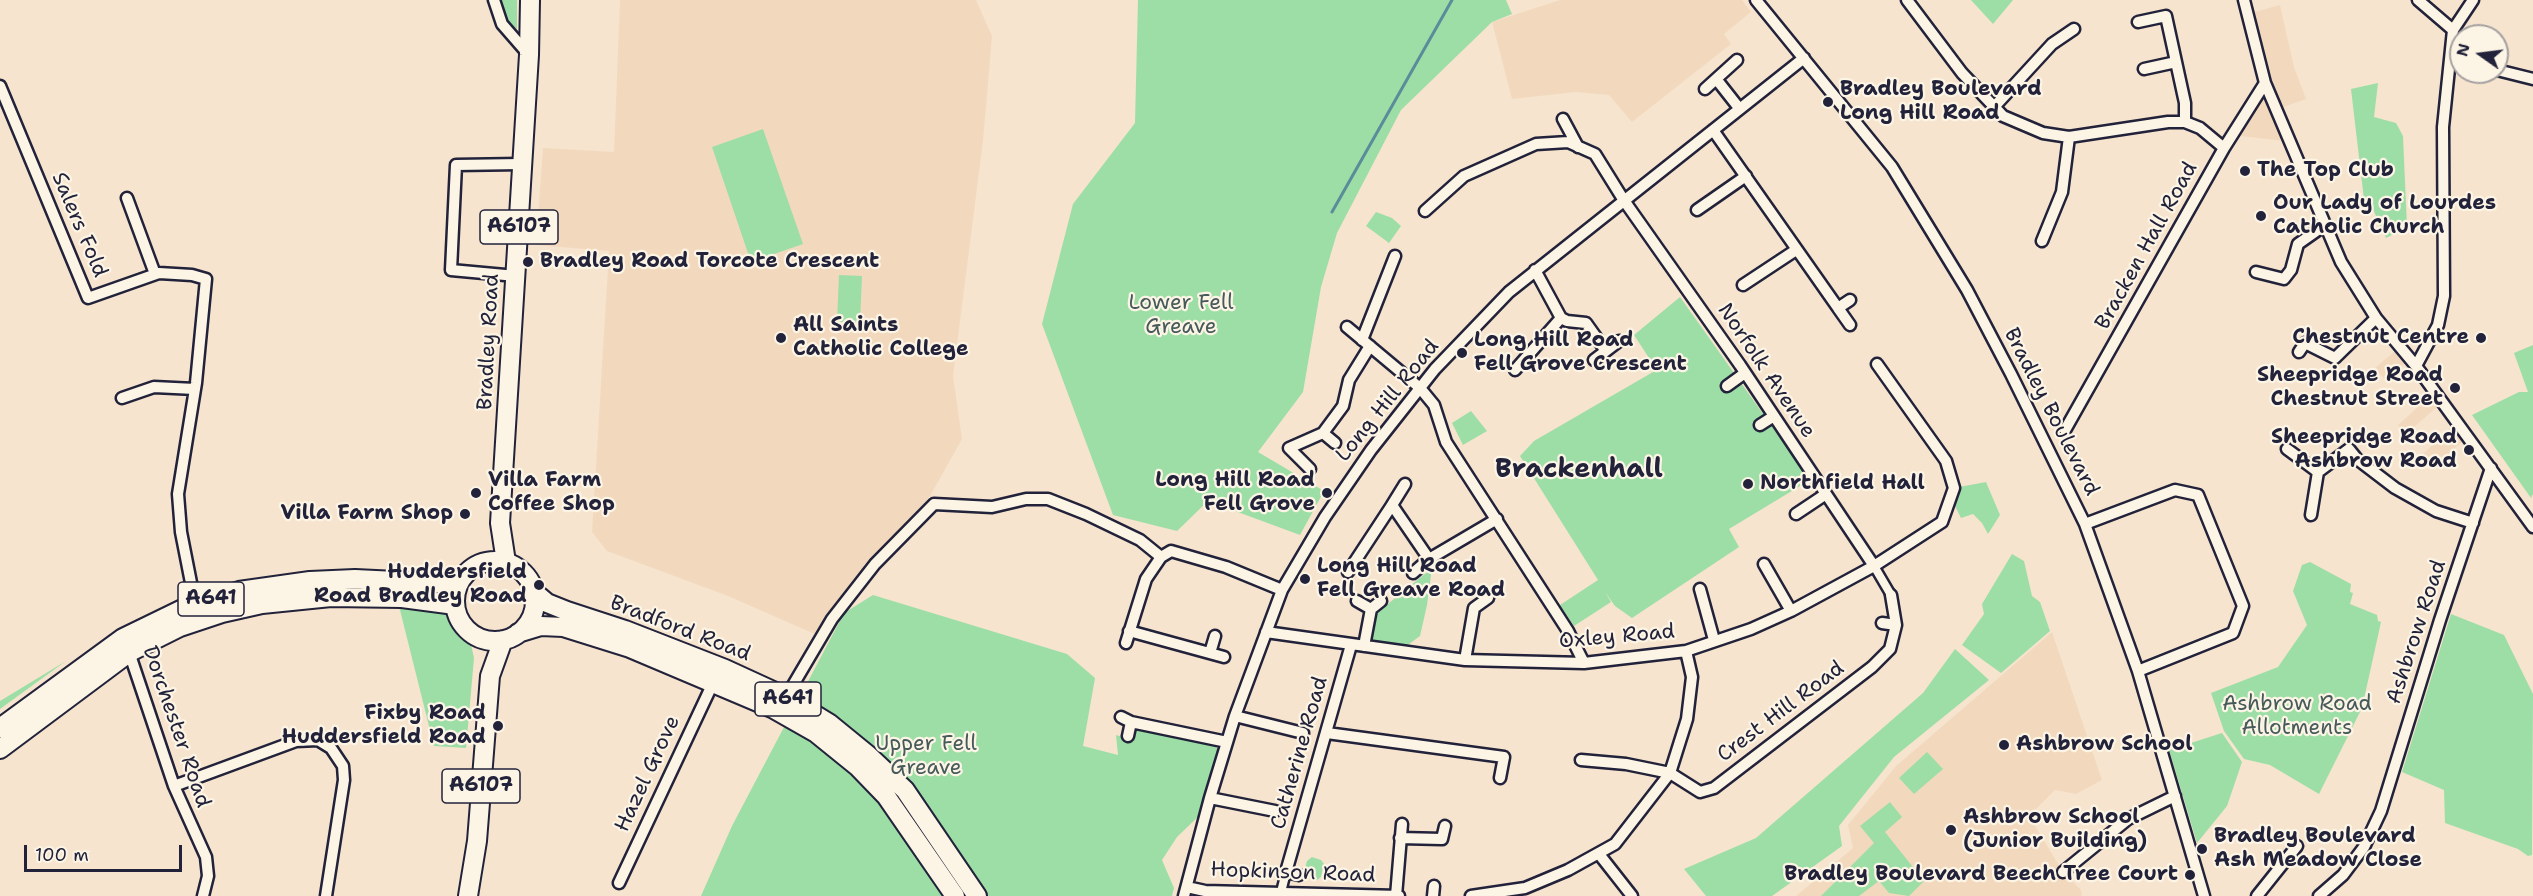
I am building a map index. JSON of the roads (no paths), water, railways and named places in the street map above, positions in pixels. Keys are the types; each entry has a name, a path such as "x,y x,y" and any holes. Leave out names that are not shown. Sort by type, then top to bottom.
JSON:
{"main road":[{"name":"Bradley Road","path":"506,562 500,523 529,55 530,0"},
{"name":"Bradley Road","path":"487,561 500,523"},
{"path":"483,639 464,627 455,605 458,584 465,573 475,565 487,561 506,562"},
{"name":"A641","path":"506,562 524,573 534,592"},
{"name":"A641","path":"0,728 195,603 239,591 310,581 355,579 435,585 458,584"},
{"path":"510,637 532,615 534,592"},
{"name":"Bradford Road","path":"534,592 547,603 677,650 786,698 830,724 868,755 904,790 977,896"},
{"name":"A641","path":"0,748 127,645 198,621 241,608 273,602 331,597 371,596 426,600 455,605"},
{"name":"Bradford Road","path":"510,637 542,626 563,627 630,648 772,708 806,728 858,767 899,813 955,896"},
{"name":"A641","path":"483,639 510,637"},
{"name":"A6107","path":"490,676 510,637"},
{"name":"A6107","path":"468,896 477,841 490,676 483,639"}],"street":[{"path":"494,0 502,24 529,55"},
{"path":"1760,4 1774,0"},
{"path":"1907,0 1962,73 2003,116 2043,133 2069,137 2168,122 2185,122 2199,128 2224,148"},
{"path":"2244,0 2265,83 2341,262 2376,318 2416,366 2533,527"},
{"path":"2418,0 2449,27"},
{"path":"2457,24 2473,0"},
{"name":"Bradley Boulevard","path":"1760,4 1892,167 1983,321 2085,524 2138,671 2204,896"},
{"path":"2138,22 2166,16 2185,103 2185,122"},
{"path":"1994,107 2052,44 2074,29"},
{"name":"Long Hill Road","path":"1186,891 1210,798 1235,716 1282,590 1325,517 1361,464 1450,353 1502,300 1535,270 1623,199 1804,58"},
{"path":"1705,89 1718,80 1737,60"},
{"path":"2144,69 2176,62"},
{"path":"2509,73 2533,79"},
{"path":"1718,80 1739,108"},
{"name":"Bracken Hall Road","path":"2065,430 2224,148 2265,83"},
{"path":"2416,366 2438,325 2444,296 2443,127 2451,84"},
{"name":"Salers Fold","path":"0,86 88,298 154,274 192,275 206,279 195,389"},
{"path":"1563,119 1578,147"},
{"path":"1713,130 1851,325"},
{"path":"2042,241 2062,192 2069,137"},
{"path":"1425,211 1464,176 1536,144 1568,142 1578,147"},
{"name":"Norfolk Avenue","path":"1578,147 1594,154 1874,566"},
{"path":"516,276 451,270 456,165 521,164"},
{"path":"1697,210 1746,176"},
{"path":"127,198 154,274"},
{"path":"2256,272 2284,279 2291,270 2298,244 2325,225"},
{"path":"1743,285 1796,250"},
{"path":"1310,469 1289,448 1323,433 1343,406 1349,380 1366,343 1395,256"},
{"path":"1535,270 1561,318 1586,323 1606,351"},
{"path":"1838,308 1850,300"},
{"path":"1515,370 1561,318"},
{"path":"2304,343 2335,358 2376,318"},
{"path":"1347,327 1420,388 1434,405 1446,442 1568,631 1584,663"},
{"path":"1594,360 1619,341"},
{"name":"Oxley Road","path":"1266,632 1465,660 1584,663 1686,651 1751,629 1791,611 1874,566 1942,522 1954,488 1946,461 1877,364"},
{"path":"1727,386 1745,373"},
{"path":"122,398 154,387 195,389 178,494 181,532 195,603"},
{"path":"1760,425 1774,416"},
{"path":"1323,433 1335,443"},
{"path":"2287,449 2318,472"},
{"path":"2310,515 2318,472 2349,449 2357,459 2395,488 2436,511 2473,524"},
{"name":"Ashbrow Road","path":"2319,896 2343,875 2364,847 2381,811 2491,468"},
{"path":"1348,572 1405,484"},
{"path":"2085,524 2175,490 2198,495 2243,606 2233,633 2138,671"},
{"path":"1796,514 1803,503 1826,494"},
{"path":"786,698 832,619 875,564 934,504 992,507 1026,499 1048,500 1086,514 1140,540 1161,557"},
{"path":"1392,505 1429,559"},
{"path":"1413,573 1429,559 1497,519"},
{"path":"1126,643 1146,579 1161,557 1171,551 1226,567 1282,590"},
{"path":"1764,564 1791,611"},
{"name":"Crest Hill Road","path":"1670,773 1700,792 1714,788 1872,667 1890,649 1896,625 1891,595 1874,566"},
{"path":"1700,589 1714,640"},
{"path":"1465,660 1474,608 1488,598"},
{"path":"1357,601 1371,609"},
{"path":"1364,646 1371,609 1381,601"},
{"path":"1882,622 1896,625"},
{"path":"1129,632 1224,657"},
{"path":"1210,653 1215,636"},
{"name":"Dorchester Road","path":"127,645 174,786 208,866 203,896"},
{"name":"Catherine Road","path":"1281,892 1351,645"},
{"path":"1471,896 1525,888 1568,870 1615,844 1670,773 1687,719 1692,678 1686,651"},
{"name":"Hazel Grove","path":"619,883 713,683"},
{"path":"1235,716 1303,733"},
{"path":"1128,736 1126,720 1227,742"},
{"path":"1327,733 1504,757 1500,778"},
{"path":"174,786 296,741 310,739 331,748 340,759 344,773 326,896"},
{"path":"1581,760 1594,755 1670,773"},
{"path":"2063,872 2128,819 2175,796"},
{"path":"1210,798 1275,812"},
{"path":"1259,820 1262,809"},
{"path":"1397,896 1402,824"},
{"path":"1400,838 1442,838 1445,826"},
{"path":"2257,896 2297,846"},
{"path":"1599,854 1632,896"},
{"path":"1286,872 1299,875"},
{"name":"Hopkinson Road","path":"1186,891 1397,896"}],"waterway":[{"path":"1332,212 1452,0"}],"place":[{"name":"Bradley Boulevard Long Hill Road","path":"1828,102"},
{"name":"The Top Club","path":"2245,171"},
{"name":"Our Lady of Lourdes Catholic Church","path":"2261,216"},
{"name":"Bradley Road Torcote Crescent","path":"528,262"},
{"name":"All Saints Catholic College","path":"781,338"},
{"name":"Chestnut Centre","path":"2481,338"},
{"name":"Long Hill Road Fell Grove Crescent","path":"1462,353"},
{"name":"Sheepridge Road Chestnut Street","path":"2455,388"},
{"name":"Sheepridge Road Ashbrow Road","path":"2469,450"},
{"name":"Northfield Hall","path":"1748,484"},
{"name":"Villa Farm Coffee Shop","path":"476,493"},
{"name":"Long Hill Road Fell Grove","path":"1327,493"},
{"name":"Villa Farm Shop","path":"465,514"},
{"name":"Long Hill Road Fell Greave Road","path":"1305,579"},
{"name":"Huddersfield Road Bradley Road","path":"539,585"},
{"name":"Fixby Road Huddersfield Road","path":"498,726"},
{"name":"Ashbrow School","path":"2004,745"},
{"name":"Ashbrow School (Junior Building)","path":"1951,830"},
{"name":"Bradley Boulevard Ash Meadow Close","path":"2202,849"},
{"name":"Bradley Boulevard Beech Tree Court","path":"2190,875"}],"district":[{"name":"Brackenhall","path":"1579,470"}],"park label":[{"name":"Lower Fell Greave","path":"1181,316"},
{"name":"Ashbrow Road Allotments","path":"2297,717"},
{"name":"Upper Fell Greave","path":"926,757"}]}
